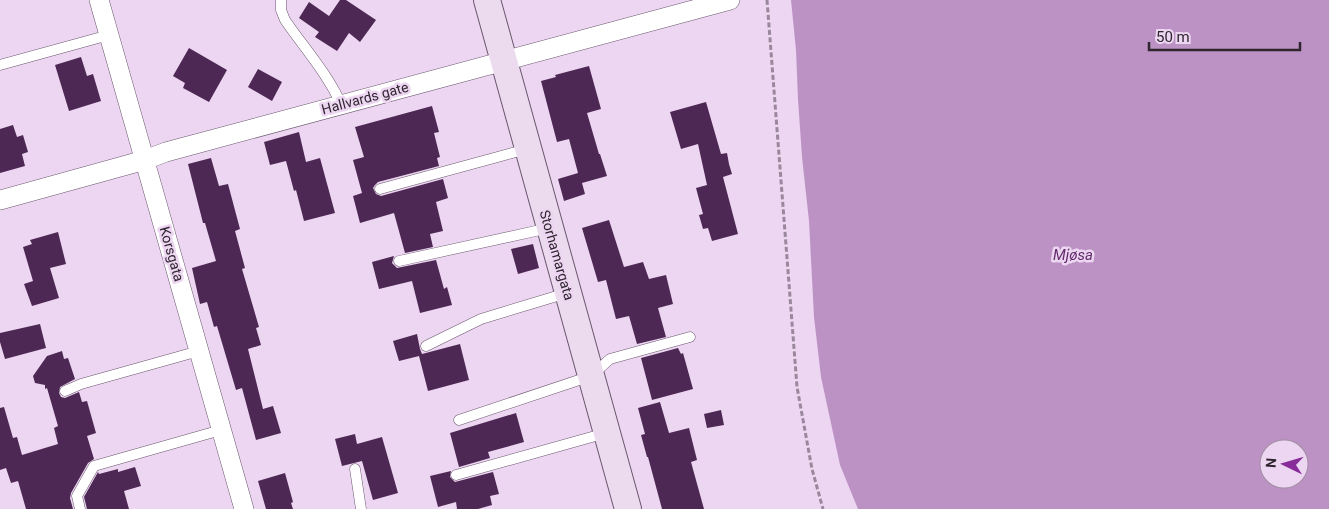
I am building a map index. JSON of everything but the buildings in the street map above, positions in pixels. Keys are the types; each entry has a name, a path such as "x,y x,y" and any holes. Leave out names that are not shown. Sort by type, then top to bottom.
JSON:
{"main road":[{"name":"Storhamargata","path":"487,0 628,509"}],"street":[{"name":"Korsgata","path":"99,0 244,509"},
{"name":"Hallvards gate","path":"0,200 341,104 730,0"}],"lane":[{"path":"281,0 281,10 285,20 326,75 341,104"},
{"path":"0,65 109,35"},
{"path":"380,189 528,149"},
{"path":"399,261 550,228"},
{"path":"426,346 480,320 568,292"},
{"path":"459,420 591,376 610,359 690,337"},
{"path":"65,391 90,381 199,351"},
{"path":"80,509 77,496 94,466 222,430"},
{"path":"456,475 606,433"},
{"path":"355,469 361,509"}],"path":[{"path":"767,0 797,387 812,469 823,509"}],"water":[{"name":"Mjøsa","path":"791,0 1329,0 1329,509 858,509 840,465 821,377 814,317 809,221"}]}
